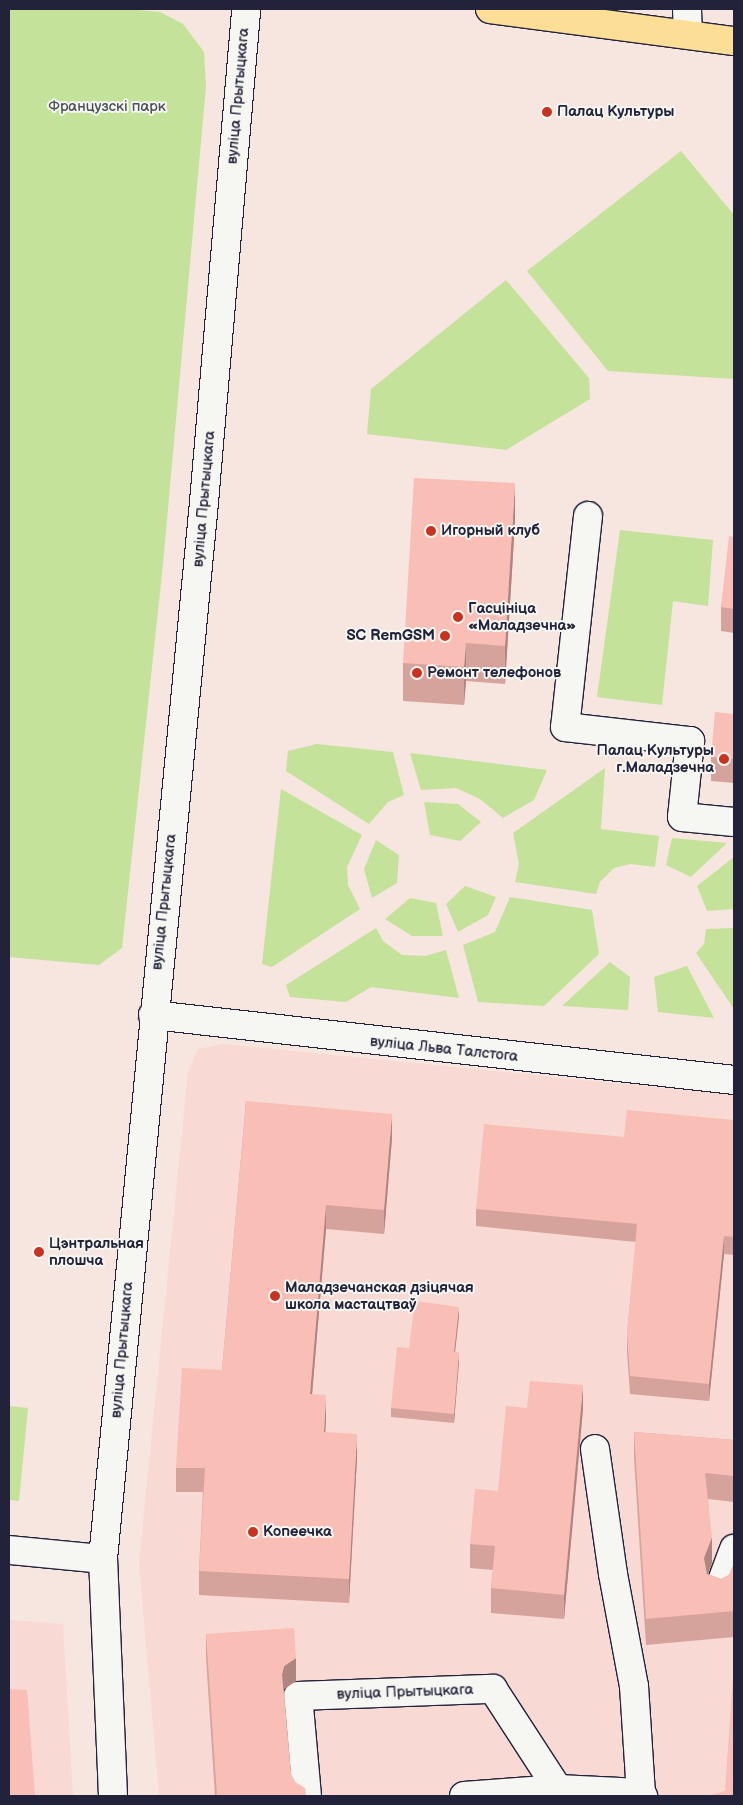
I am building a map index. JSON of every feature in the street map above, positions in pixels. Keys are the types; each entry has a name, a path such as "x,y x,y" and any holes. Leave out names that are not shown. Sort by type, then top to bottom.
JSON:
{"main road":[{"path":"490,9 687,22 734,41"}],"street":[{"name":"вуліца Прытыцкага","path":"113,1796 103,1559 153,1015 204,502 246,9"},
{"path":"588,516 565,727 690,741 682,817 734,822"},
{"name":"вуліца Льва Талстога","path":"153,1015 734,1080"},
{"path":"464,1796 558,1789 642,1794 634,1686 613,1574 595,1449"},
{"path":"719,1589 734,1549"},
{"path":"9,1550 103,1559"},
{"name":"вуліца Прытыцкага","path":"307,1796 298,1696 484,1689 493,1689 558,1789"}],"shaded area":[{"path":"224,1044 734,1095 734,1796 159,1796 139,1563 188,1073 198,1049"},
{"path":"9,1620 63,1624 73,1796 9,1796"}],"green space":[{"name":"Французскі парк","path":"9,9 129,9 160,12 183,24 204,52 206,86 163,564 122,948 99,965 9,957"},
{"path":"681,151 734,215 734,379 608,371 527,271"},
{"path":"506,280 589,378 590,399 506,450 367,434 371,389"},
{"path":"620,530 713,540 708,606 673,601 662,705 597,697"},
{"path":"317,744 393,752 404,795 388,802 369,824 286,771 288,751"},
{"path":"410,753 547,770 534,800 503,818 480,799 456,788 421,790"},
{"path":"605,768 601,829 659,836 655,867 631,864 614,868 600,882 596,894 515,882 519,864 513,833"},
{"path":"281,789 362,835 347,867 348,885 360,909 272,967 262,964"},
{"path":"424,802 458,804 481,822 460,841 430,835"},
{"path":"672,838 727,843 691,877 666,865"},
{"path":"376,840 399,855 397,883 372,898 364,869"},
{"path":"734,857 734,909 707,911 697,886"},
{"path":"465,886 496,897 488,915 458,932 446,904"},
{"path":"510,897 592,910 599,954 544,1006 478,1002 463,945 495,932"},
{"path":"410,898 436,903 443,936 412,936 385,919"},
{"path":"376,928 383,941 402,955 425,956 446,950 459,998 371,987 346,1002 290,997 286,985"},
{"path":"734,928 734,1009 696,953 704,944 706,929"},
{"path":"610,962 630,977 628,1010 562,1006"},
{"path":"687,966 714,1018 658,1012 654,977"},
{"path":"9,1406 28,1408 19,1501 9,1500"}],"building":[{"name":"Гасцініца «Маладзечна»","path":"414,478 515,483 505,646 466,643 464,667 403,663"},
{"path":"729,536 734,537 734,609 721,607"},
{"path":"715,712 734,714 734,759 711,757"},
{"path":"246,1101 392,1114 384,1210 326,1205 310,1394 326,1395 324,1432 357,1434 349,1579 199,1571 205,1468 176,1468 182,1368 222,1370"},
{"path":"627,1110 734,1120 734,1237 724,1236 709,1384 630,1376 627,1334 637,1224 476,1209 484,1124 624,1137"},
{"path":"415,1301 459,1307 454,1352 459,1352 454,1414 391,1408 397,1347 409,1348"},
{"path":"530,1381 583,1385 564,1595 491,1588 495,1546 470,1544 475,1489 498,1491 506,1406 527,1408"},
{"path":"634,1432 734,1440 734,1476 705,1473 712,1537 704,1558 707,1574 721,1579 729,1575 734,1563 734,1611 646,1619"},
{"path":"294,1628 296,1658 284,1666 282,1674 291,1774 295,1782 305,1788 306,1796 217,1796 206,1634"},
{"path":"734,1662 734,1796 708,1796 725,1791"},
{"path":"9,1689 27,1690 35,1796 9,1796"}],"place":[{"name":"Палац Культуры","path":"547,112"},
{"name":"Игорный клуб","path":"431,531"},
{"name":"Гасцініца «Маладзечна»","path":"458,617"},
{"name":"SC RemGSM","path":"445,636"},
{"name":"Ремонт телефонов","path":"417,673"},
{"name":"Палац Культуры г.Маладзечна","path":"724,759"},
{"name":"Цэнтральная плошча","path":"39,1252"},
{"name":"Маладзечанская дзіцячая школа мастацтваў","path":"275,1296"},
{"name":"Копеечка","path":"253,1532"}]}
